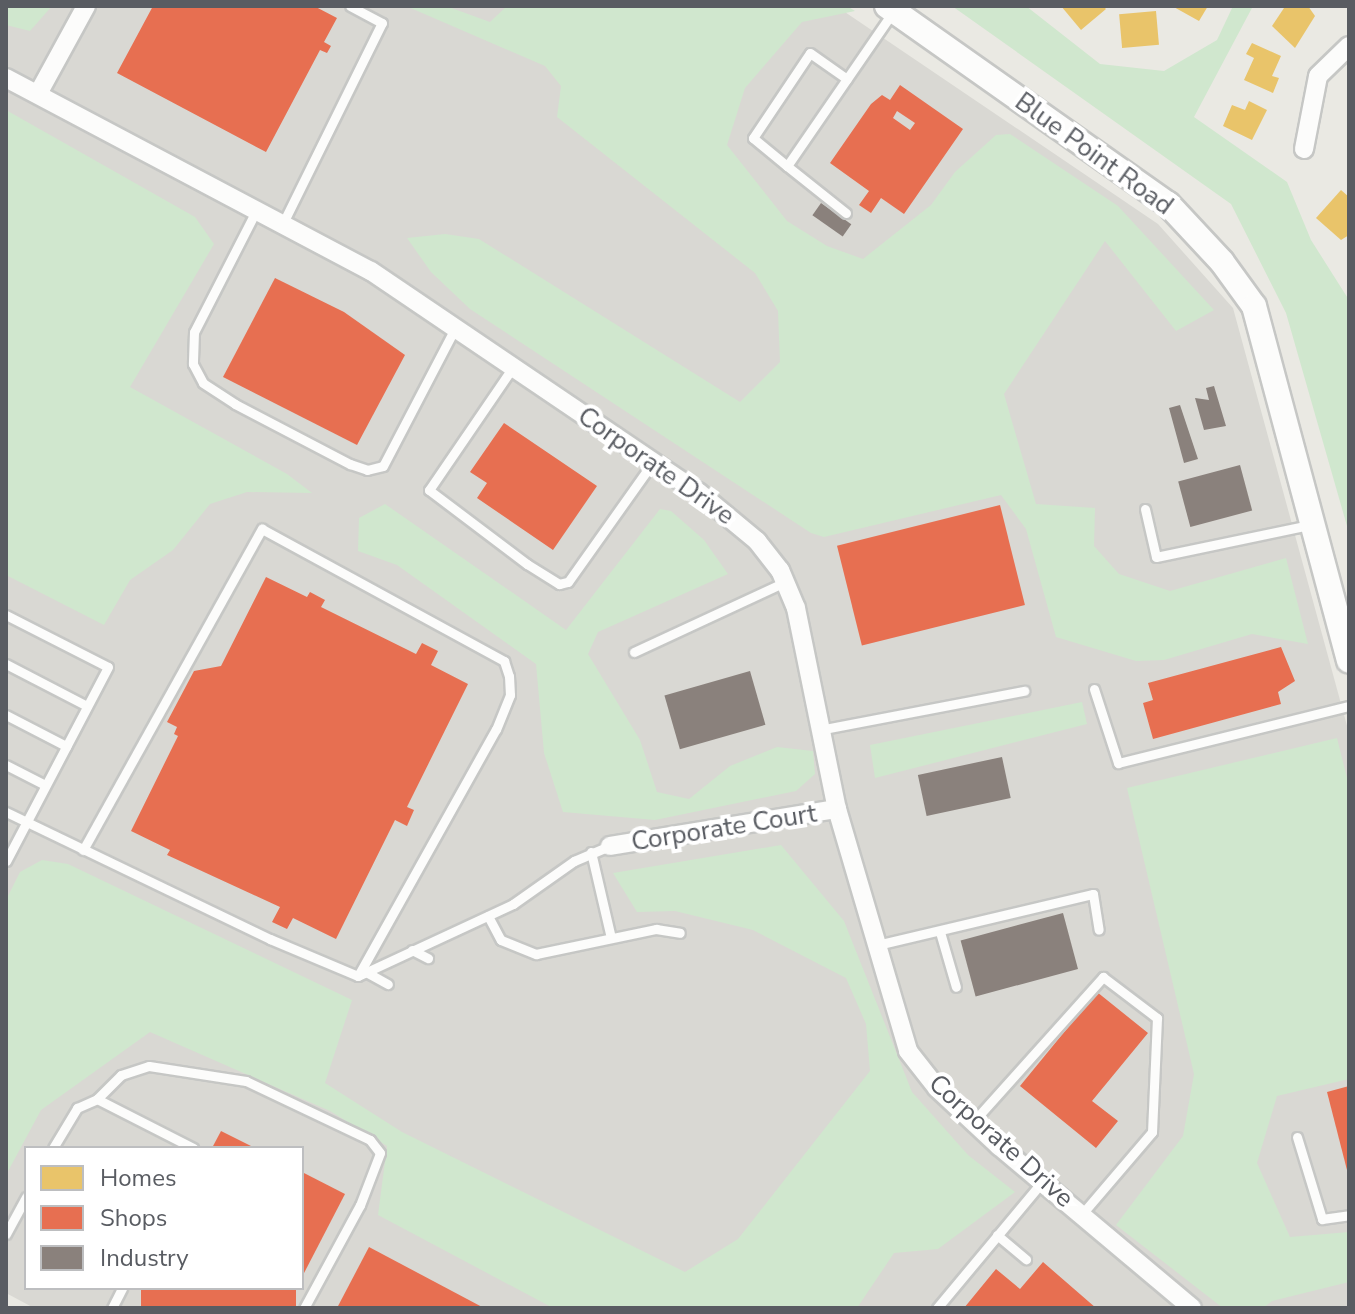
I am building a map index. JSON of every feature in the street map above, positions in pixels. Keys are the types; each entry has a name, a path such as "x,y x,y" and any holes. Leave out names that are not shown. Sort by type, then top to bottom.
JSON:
{"street":[{"path":"39,92 86,6"},
{"name":"Blue Point Road","path":"890,8 1168,204 1222,262 1254,306 1349,661"},
{"path":"1304,149 1318,76 1349,46"},
{"name":"Corporate Drive","path":"6,78 39,92 371,271 727,513 757,541 785,582 824,729 837,809 874,946 908,1051 973,1122 1192,1308"},
{"name":"Corporate Court","path":"610,846 837,809"}],"lane":[{"path":"283,223 382,23 350,6"},
{"path":"787,166 847,79 890,8"},
{"path":"846,213 753,138 810,53 847,79"},
{"path":"257,209 194,332 193,364 203,383 235,404 350,464 367,470 383,466 455,328"},
{"path":"513,367 429,490 527,564 559,584 568,582 653,462"},
{"path":"1145,509 1156,557 1312,524"},
{"path":"83,850 262,529 504,661 509,676 510,695 496,729 362,974"},
{"path":"634,652 785,582"},
{"path":"6,615 108,667 7,858"},
{"path":"6,664 87,706"},
{"path":"1094,689 1118,763 1349,706"},
{"path":"824,729 1024,691"},
{"path":"6,715 66,746"},
{"path":"6,765 45,785"},
{"path":"6,812 83,850 388,984"},
{"path":"362,974 488,916 591,852 610,846"},
{"path":"591,852 611,938"},
{"path":"874,946 1093,894 1099,930"},
{"path":"488,916 501,940 536,954 656,929 680,933"},
{"path":"940,932 956,987"},
{"path":"412,950 428,958"},
{"path":"973,1122 1103,977 1157,1018 1152,1132 1081,1215"},
{"path":"54,1146 77,1108 97,1099 121,1075 149,1066 246,1081 370,1140 380,1153 365,1192 304,1308"},
{"path":"97,1099 189,1146"},
{"path":"1297,1137 1322,1219 1349,1215"},
{"path":"937,1308 1042,1182"},
{"path":"6,1234 24,1201"},
{"path":"997,1235 1026,1259"},
{"path":"112,1308 121,1290"}],"shaded area":[{"path":"6,6 836,6 1158,224 1233,308 1349,733 1349,1308 34,1308 6,1293"}],"green space":[{"path":"6,6 52,6 30,31 6,25"},
{"path":"406,6 446,6 490,22 507,6 847,6 855,11 802,22 745,88 727,145 787,221 827,246 863,259 931,205 955,172 996,135 1010,134 1118,206 1214,310 1176,331 1105,241 1004,394 1036,504 1095,508 1094,546 1119,574 1170,591 1286,558 1308,644 1252,634 1164,660 1136,661 1056,637 1026,529 1001,495 824,537 811,533 470,309 431,272 407,238 445,234 479,239 740,402 780,362 778,311 755,273 557,117 561,86 545,66"},
{"path":"952,6 1026,6 1100,64 1164,71 1217,40 1233,6 1253,6 1194,117 1287,182 1311,240 1349,300 1349,533 1286,313 1231,204"},
{"path":"6,110 195,217 214,244 130,387 287,474 312,493 247,492 210,504 173,550 130,580 104,625 6,575"},
{"path":"385,504 566,630 660,509 671,511 704,540 728,574 598,632 588,654 640,740 657,792 689,799 730,766 777,747 813,751 815,774 796,791 655,820 563,812 544,753 536,664 397,565 358,551 359,518"},
{"path":"1082,702 1087,724 875,778 870,745"},
{"path":"1337,738 1349,786 1349,1079 1277,1096 1257,1163 1290,1237 1349,1232 1349,1282 1272,1301 1263,1308 1223,1308 1116,1225 1183,1136 1194,1074 1127,788"},
{"path":"781,845 844,921 912,1092 968,1155 1015,1192 938,1249 894,1253 857,1308 553,1308 378,1215 387,1146 330,1111 150,1032 41,1110 6,1175 6,900 20,872 42,860 68,864 352,1000 325,1083 402,1132 685,1272 738,1239 870,1071 866,1024 846,978 753,930 675,911 637,912 613,873"}],"building: Homes":[{"path":"1061,6 1103,6 1106,9 1081,30"},
{"path":"1172,6 1208,6 1199,21"},
{"path":"1308,6 1315,16 1295,48 1272,26 1284,8"},
{"path":"1156,11 1159,45 1122,48 1119,14"},
{"path":"1252,43 1281,56 1272,76 1279,78 1273,93 1244,80 1254,58 1246,54"},
{"path":"1249,101 1267,110 1252,140 1223,126 1232,105 1245,110"},
{"path":"1341,190 1349,197 1349,235 1341,240 1316,218"}],"building: Shops":[{"path":"153,6 314,6 337,18 324,42 331,46 327,53 320,50 266,152 117,73"},
{"path":"900,85 963,129 904,214 881,198 871,213 859,205 869,191 830,163 871,104 882,95 890,100","holes":["897,111 915,123 910,130 893,118"]},
{"path":"275,278 344,312 405,355 357,445 223,377"},
{"path":"504,423 597,486 553,550 477,498 487,483 470,472"},
{"path":"1000,505 1025,605 862,646 837,546"},
{"path":"266,577 307,597 310,592 325,600 321,607 416,654 422,643 438,651 431,665 468,684 407,807 414,810 407,826 395,820 336,939 293,918 287,929 272,922 280,907 167,855 170,850 131,831 178,736 174,734 177,727 167,722 194,671 221,666"},
{"path":"1281,647 1295,681 1278,692 1281,704 1153,739 1143,703 1153,700 1148,683"},
{"path":"1097,992 1148,1033 1092,1101 1118,1121 1096,1148 1020,1086"},
{"path":"1349,1086 1349,1174 1348,1174 1327,1092"},
{"path":"221,1131 251,1146 213,1146"},
{"path":"304,1173 345,1194 304,1273"},
{"path":"369,1247 484,1308 337,1308"},
{"path":"1043,1262 1096,1308 964,1308 996,1269 1020,1289"},
{"path":"141,1290 296,1290 296,1308 141,1308"}],"building: Industry":[{"path":"821,203 851,224 843,237 812,215"},
{"path":"1214,386 1226,426 1204,430 1195,398 1209,400 1206,388"},
{"path":"1180,405 1198,459 1184,463 1169,408"},
{"path":"1240,465 1252,510 1190,527 1178,482"},
{"path":"750,671 765,725 680,749 664,696"},
{"path":"1002,757 1011,798 927,816 918,775"},
{"path":"1063,913 1078,969 976,996 961,940"}]}
